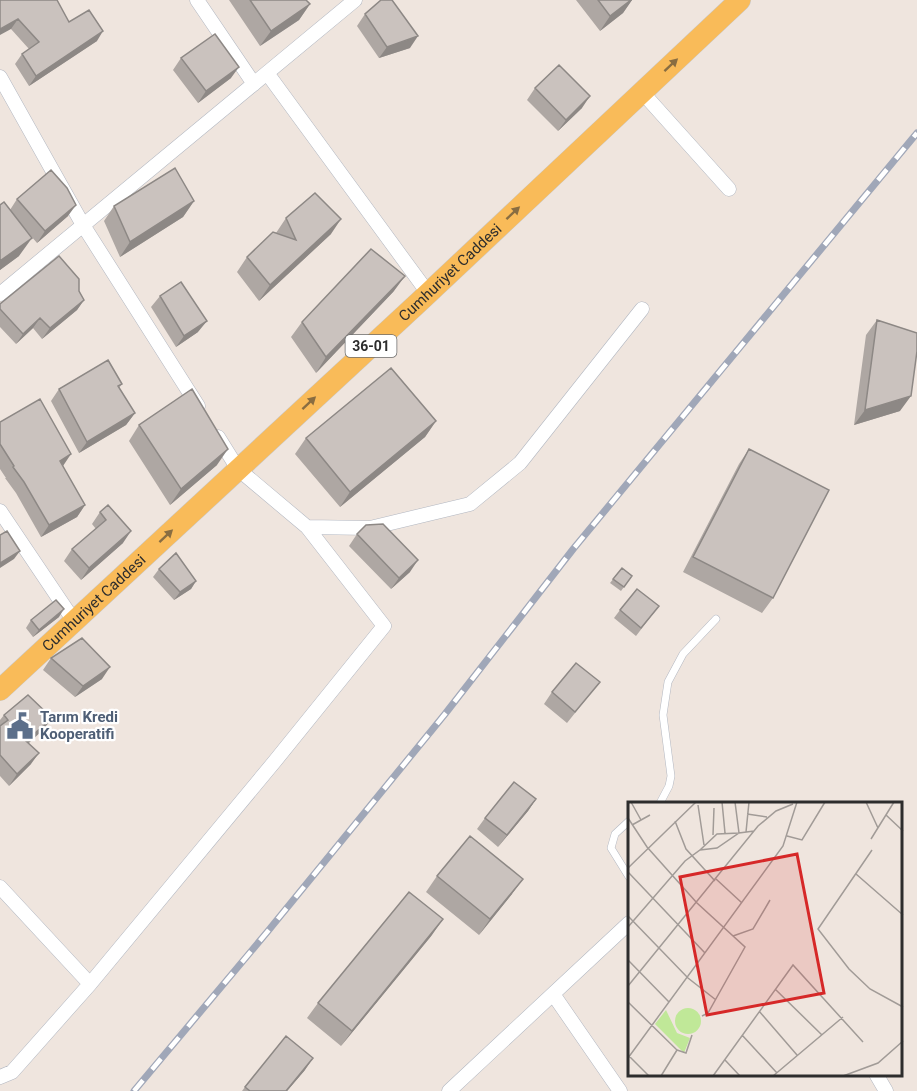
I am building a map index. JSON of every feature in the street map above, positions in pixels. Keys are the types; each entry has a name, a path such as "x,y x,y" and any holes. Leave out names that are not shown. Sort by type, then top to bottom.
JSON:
{"main road":[{"name":"Cumhuriyet Caddesi","path":"0,690 740,0"}],"street":[{"path":"197,0 254,84"},
{"path":"0,294 355,0"},
{"path":"267,73 428,293"},
{"path":"0,77 83,225 238,469 307,527 384,626 90,984 12,1072 0,1077"},
{"path":"642,92 729,189"},
{"path":"307,527 370,528 470,504 520,463 642,309"},
{"path":"0,511 74,621"},
{"path":"0,887 90,984"},
{"path":"449,1091 628,924"},
{"path":"553,994 620,1091"},
{"path":"877,1076 886,1091"}],"lane":[{"path":"661,802 669,786 671,776 663,715 668,682 683,654 716,619"},
{"path":"628,822 615,834 611,848 628,875"}],"building":[{"path":"0,0 57,0 69,22 89,10 103,31 36,76 22,54 39,42 18,19 0,29"},
{"path":"250,0 306,0 310,4 271,31"},
{"path":"381,0 392,0 418,36 387,47 365,14"},
{"path":"598,0 631,0 610,16"},
{"path":"215,34 239,67 206,91 181,58"},
{"path":"559,65 590,96 566,120 535,88"},
{"path":"175,168 194,201 130,242 114,206"},
{"path":"51,170 67,188 76,205 45,231 17,199"},
{"path":"315,193 341,219 270,285 247,257 273,232 296,240 286,218"},
{"path":"4,202 32,238 0,261 0,205"},
{"path":"371,249 405,276 326,357 302,322"},
{"path":"59,256 79,279 79,291 84,300 50,328 40,318 23,334 0,309 0,304"},
{"path":"181,282 207,321 184,336 160,296"},
{"path":"877,320 917,333 911,396 865,410"},
{"path":"108,360 122,384 118,386 135,413 87,442 59,389"},
{"path":"391,368 436,421 350,492 306,438"},
{"path":"192,389 228,449 181,489 139,425"},
{"path":"40,399 71,454 60,461 85,505 49,525 0,444 0,422"},
{"path":"749,449 829,490 773,598 693,557"},
{"path":"108,505 131,531 89,568 72,549 106,520 100,512"},
{"path":"383,524 418,560 399,578 357,534 366,525"},
{"path":"7,531 20,551 0,563 0,535"},
{"path":"176,553 196,581 180,592 159,569"},
{"path":"622,568 632,576 624,587 613,579"},
{"path":"637,589 659,606 641,628 620,610"},
{"path":"56,600 64,609 39,630 31,620"},
{"path":"82,638 110,667 83,686 51,658"},
{"path":"576,663 600,682 575,712 552,692"},
{"path":"28,695 52,718 26,741 39,753 17,774 0,755 0,726 8,720 4,715"},
{"path":"514,782 536,799 507,835 485,818"},
{"path":"470,836 523,879 490,919 437,876"},
{"path":"409,892 443,919 352,1031 318,1003"},
{"path":"286,1036 313,1058 286,1091 250,1091 245,1087"}],"railway":[{"path":"134,1091 445,714 574,548 917,133"}],"place":[{"name":"Tarım Kredi Kooperatifi","path":"20,726"}]}
